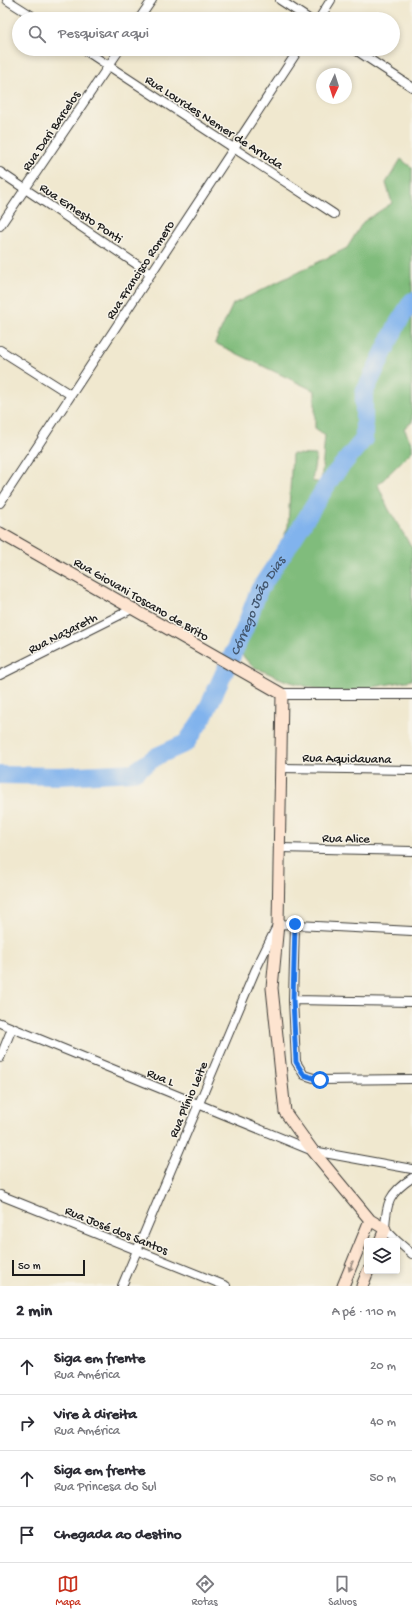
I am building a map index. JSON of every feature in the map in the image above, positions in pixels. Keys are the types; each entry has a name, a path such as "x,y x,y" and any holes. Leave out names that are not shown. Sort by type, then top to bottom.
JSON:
{"main road":[{"name":"Rua Giovani Toscano de Brito","path":"0,533 134,608 282,694"},
{"path":"282,694 278,924 272,988 285,1112 313,1151 370,1220 384,1229 381,1238"},
{"path":"342,1286 370,1220"},
{"path":"362,1286 367,1274"}],"street":[{"path":"7,0 26,12"},
{"path":"144,12 152,0"},
{"path":"280,0 298,12"},
{"path":"323,12 331,0"},
{"name":"Rua Lourdes Nemer de Arruda","path":"94,56 334,214"},
{"name":"Rua Dari Barcelos","path":"0,226 115,56"},
{"name":"Rua Francisco Romero","path":"0,503 294,56"},
{"path":"365,56 412,87"},
{"name":"Rua Ernesto Ponti","path":"0,172 151,274"},
{"path":"0,350 71,395"},
{"name":"Rua Nazareth","path":"0,676 134,608"},
{"path":"282,694 412,694"},
{"name":"Rua Aquidauana","path":"281,768 412,770"},
{"name":"Rua Alice","path":"280,848 412,851"},
{"path":"278,924 412,931"},
{"name":"Rua Plínio Leite","path":"122,1286 255,971 278,924"},
{"path":"295,924 293,1000 296,1062 304,1075 320,1080 412,1079"},
{"path":"293,1000 412,1002"},
{"name":"Rua L","path":"0,1023 313,1151 412,1169"},
{"path":"0,1058 12,1028"},
{"path":"394,1238 384,1229 385,1212 390,1197 403,1184 412,1178"},
{"name":"Rua José dos Santos","path":"0,1195 226,1286"},
{"path":"370,1220 385,1212"},
{"path":"400,1244 412,1254"}],"green space":[{"path":"401,159 412,168 412,422 404,428 412,445 412,451 378,485 388,508 412,548 412,680 333,694 284,680 252,666 234,646 237,630 247,602 275,558 288,527 292,454 316,455 312,481 321,483 325,435 315,428 315,391 215,343 233,304 347,248 363,222 392,203 386,183"}],"waterway":[{"name":"Córrego João Dias","path":"0,775 61,776 134,772 157,756 186,743 204,716 244,630 259,590 332,477 364,439 364,393 398,323 412,301"}],"route":[{"path":"295,924 293,1000 296,1062 304,1075 320,1080"}]}
